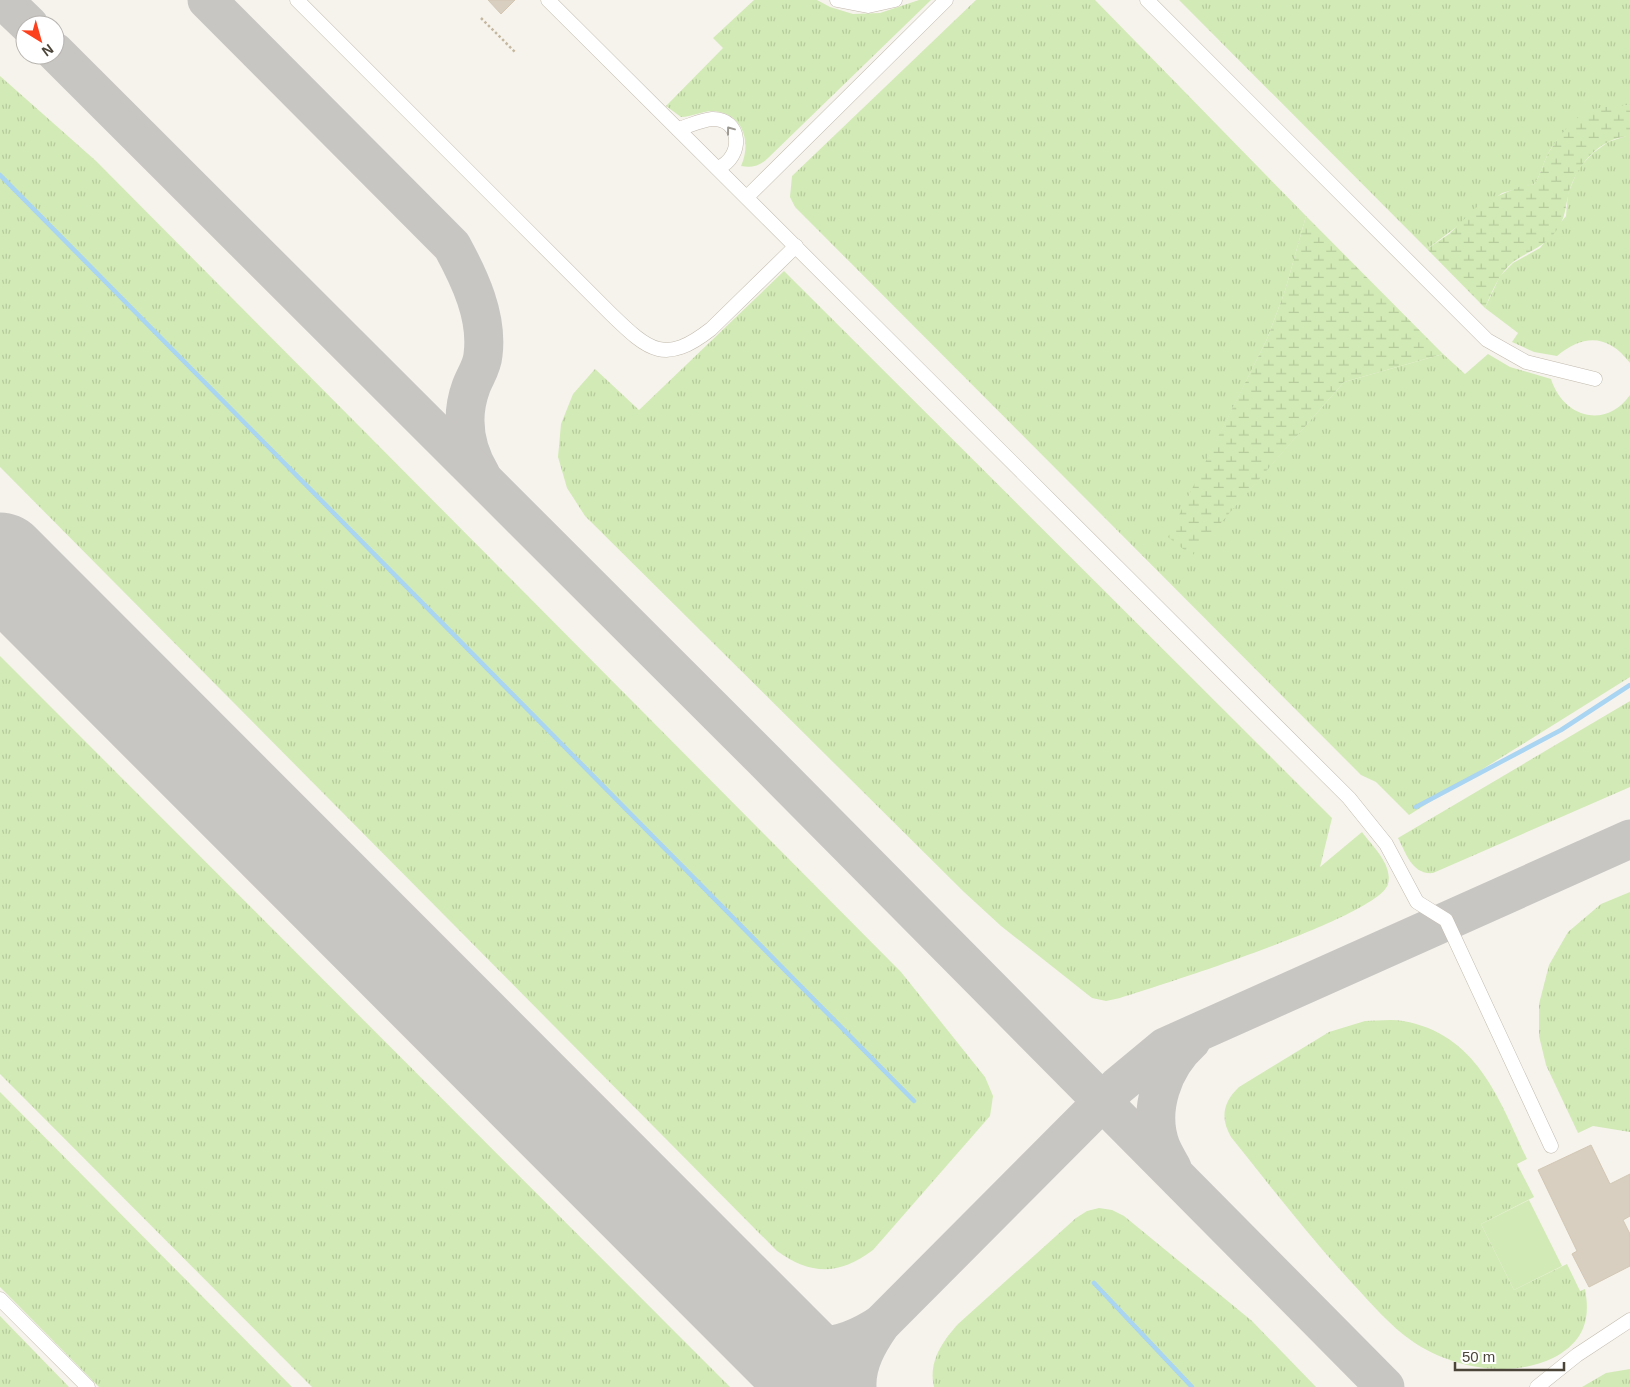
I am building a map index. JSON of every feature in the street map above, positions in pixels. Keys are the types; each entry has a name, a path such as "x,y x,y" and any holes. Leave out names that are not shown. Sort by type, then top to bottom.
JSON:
{"street":[{"path":"297,0 630,333 650,348 667,350 684,348 698,340 796,246"},
{"path":"548,0 1369,820 1400,867 1417,902 1446,920 1550,1146"},
{"path":"837,0 868,6 895,0"},
{"path":"747,197 946,0"},
{"path":"1148,0 1487,340 1526,362 1595,379"},
{"path":"678,129 712,119 728,125 736,138 735,153 731,160 718,168"},
{"path":"0,1299 88,1387"},
{"path":"1537,1387 1577,1355 1630,1320"}],"path":[{"path":"481,18 515,52"}],"green space":[{"path":"754,0 817,0 830,7 853,14 880,13 919,0 931,0 765,161 756,166 745,167 741,166 744,157 745,138 738,123 731,117 712,111 681,117 666,106 723,48 713,38"},
{"path":"976,0 1095,0 1306,216 1285,291 1267,339 1169,537 1192,555 1344,382 1443,354 1465,374 1488,354 1510,367 1551,379 1557,392 1565,402 1575,410 1586,414 1609,413 1620,406 1630,395 1630,677 1409,815 1376,782 1361,775 795,207 790,197 792,176"},
{"path":"1179,0 1630,0 1630,105 1594,114 1571,127 1554,145 1534,184 1502,193 1427,249"},
{"path":"0,76 96,161 901,972 985,1077 993,1096 990,1116 873,1250 849,1264 825,1269 802,1265 777,1251 0,467"},
{"path":"1630,105 1630,136 1619,138 1599,147 1584,163 1569,192 1559,226 1547,241 1508,266 1496,283 1485,308 1427,249 1449,234 1481,203 1519,187 1534,184 1547,156 1555,144 1564,131 1581,115 1597,109"},
{"path":"1630,136 1630,363 1614,347 1596,340 1577,343 1557,356 1534,352 1512,342 1518,333 1485,308 1500,276 1513,263 1540,248 1566,216 1568,194 1578,169 1593,153 1608,142"},
{"path":"1306,216 1443,354 1344,382 1192,556 1168,537 1267,339 1285,291"},
{"path":"784,271 1332,818 1320,867 1362,832 1385,862 1389,877 1388,884 1376,898 1348,914 1310,931 1220,965 1120,998 1106,1001 1092,998 1001,926 964,892 585,516 567,488 558,457 561,424 573,394 595,369 639,410"},
{"path":"0,656 730,1387 312,1387 0,1074"},
{"path":"1630,701 1630,787 1433,873 1426,873 1420,870 1411,862 1398,838"},
{"path":"1630,892 1630,1132 1593,1126 1578,1133 1546,1065 1539,1036 1539,1004 1549,965 1568,932 1601,904"},
{"path":"1365,1021 1403,1021 1428,1028 1450,1040 1482,1072 1495,1092 1527,1159 1517,1164 1534,1197 1481,1224 1514,1290 1567,1264 1580,1291 1585,1289 1587,1311 1582,1330 1572,1345 1553,1358 1518,1368 1481,1368 1444,1358 1412,1341 1381,1314 1336,1265 1231,1137 1225,1123 1225,1110 1229,1098 1239,1087 1329,1032"},
{"path":"0,1092 292,1387 99,1387 0,1287"},
{"path":"1529,1200 1562,1266 1514,1290 1481,1224"},
{"path":"1099,1208 1112,1210 1124,1216 1252,1321 1316,1387 934,1387 933,1369 938,1353 958,1324 1076,1218 1087,1211"},
{"path":"0,1316 69,1387 0,1387"},
{"path":"1630,1369 1630,1387 1582,1387 1606,1373"}],"building":[{"path":"488,0 515,0 501,14"},
{"path":"1591,1145 1610,1184 1630,1174 1630,1216 1623,1220 1630,1234 1630,1266 1589,1287 1572,1254 1577,1251 1538,1170"}],"waterway":[{"path":"0,175 914,1101"},
{"path":"1416,807 1561,730 1630,685"},
{"path":"1094,1283 1192,1387"}],"taxiway":[{"path":"3,0 19,15"},
{"path":"207,0 452,246 471,285 483,327 482,359 471,387 465,421 471,454 481,475"},
{"path":"65,62 765,761 1385,1387"},
{"path":"0,559 17,579"},
{"path":"857,1387 857,1378 867,1346 881,1324 1118,1086 1165,1047 1630,839"},
{"path":"1172,1168 1161,1147 1157,1133 1157,1104 1160,1090 1173,1063 1191,1041"},
{"path":"758,1321 789,1339 819,1346 849,1341 881,1324"}],"runway":[{"path":"0,562 824,1387"}]}
